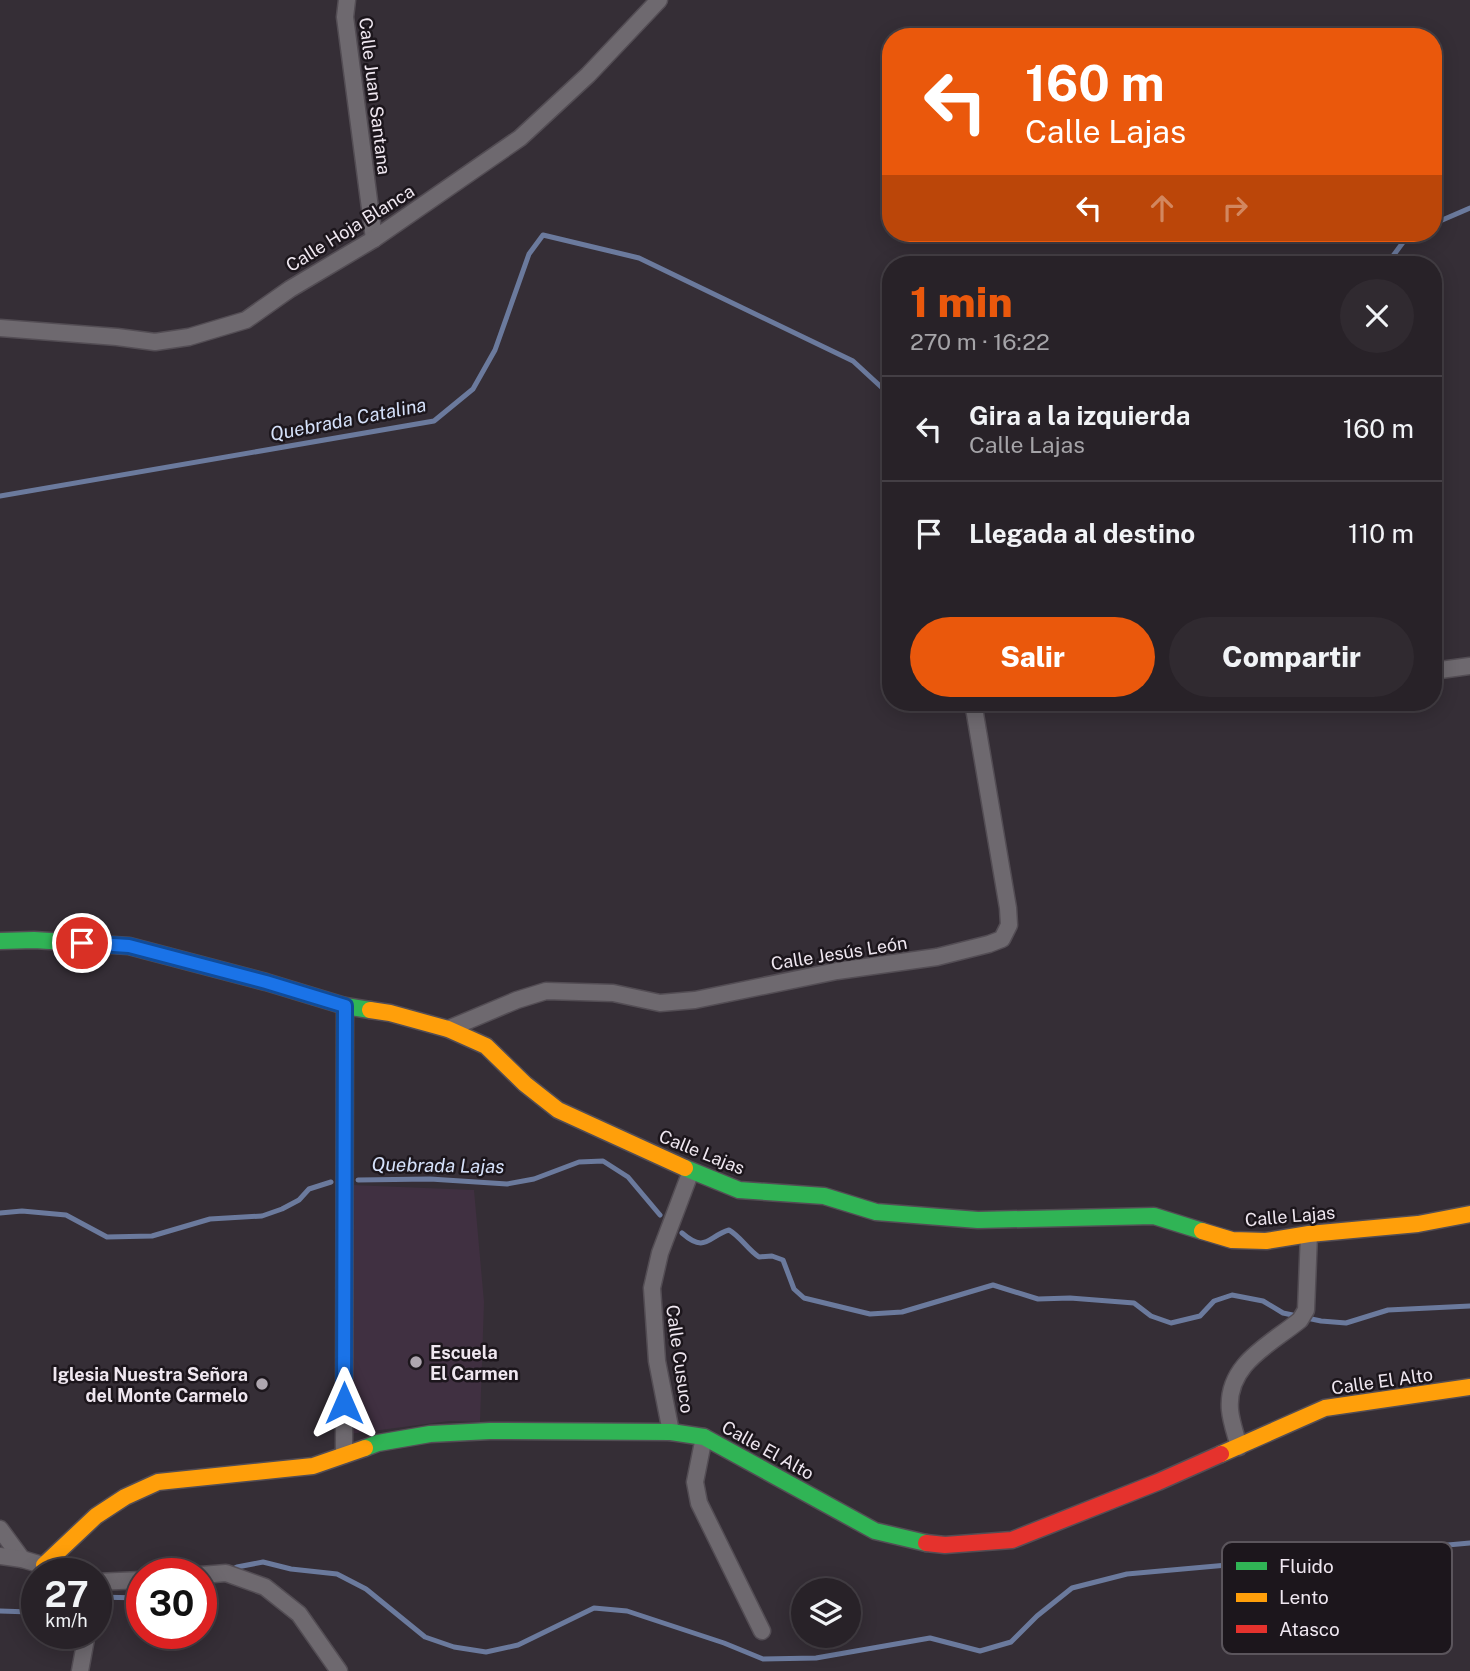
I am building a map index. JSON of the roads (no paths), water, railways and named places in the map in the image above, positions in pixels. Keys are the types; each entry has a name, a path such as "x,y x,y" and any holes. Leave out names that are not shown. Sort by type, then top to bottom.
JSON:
{"street":[{"name":"Calle Juan Santana","path":"346,0 347,30 374,239"},
{"name":"Calle Hoja Blanca","path":"0,328 155,342 189,337 247,320 290,289 374,239 520,138 588,75 659,0"},
{"path":"1442,670 1470,666"},
{"name":"Calle Jesús León","path":"448,1029 546,991 613,993 660,1003 695,1000 837,971 937,957 1002,939 1009,925 1008,908 975,711"},
{"name":"Calle Lajas","path":"0,941 34,940 129,946 345,1006 390,1013 448,1029 486,1045 558,1111 739,1190 824,1196 876,1212 978,1220 1154,1216 1232,1240 1266,1241 1309,1234 1418,1224 1470,1214"},
{"path":"344,1455 345,1006"},
{"name":"Calle Cusuco","path":"671,1432 657,1361 652,1288 660,1253 691,1171"},
{"path":"1239,1447 1230,1409 1231,1391 1245,1362 1300,1320 1306,1310 1309,1234"},
{"name":"Calle El Alto","path":"50,1558 69,1537 98,1514 136,1490 158,1482 313,1466 379,1443 430,1434 502,1431 671,1432 704,1437 875,1531 915,1542 945,1545 1012,1540 1239,1447 1325,1408 1470,1387"},
{"path":"704,1437 695,1482 699,1503 762,1631"},
{"path":"0,1528 21,1558"},
{"path":"0,1556 21,1559"},
{"path":"217,1574 226,1573 265,1587 299,1614 339,1671"},
{"path":"80,1671 84,1649"}],"waterway":[{"name":"Quebrada Catalina","path":"1442,220 1470,208"},
{"name":"Quebrada Catalina","path":"0,496 434,421 473,389 495,350 529,254 543,235 639,258 853,361 882,388"},
{"name":"Quebrada Catalina","path":"1393,256 1403,242"},
{"name":"Quebrada Lajas","path":"358,1180 430,1179 507,1184 534,1179 579,1162 603,1161 628,1177 660,1215"},
{"name":"Quebrada Lajas","path":"0,1213 22,1211 66,1215 107,1237 152,1236 210,1219 262,1216 299,1200 309,1189 331,1182"},
{"name":"Quebrada Lajas","path":"682,1233 702,1243 729,1230 759,1257 772,1256 783,1260 794,1289 804,1298 870,1314 902,1312 993,1285 1038,1299 1070,1298 1134,1303 1151,1316 1171,1323 1200,1316 1214,1301 1232,1295 1263,1301 1283,1313 1346,1323 1388,1310 1470,1306"},
{"path":"1452,1545 1470,1543"},
{"path":"229,1571 263,1562 291,1569 337,1574 366,1589 425,1637 454,1647 486,1652 518,1645 594,1608 627,1611 724,1643 763,1659 816,1658 930,1638 980,1651 1011,1642 1037,1616 1072,1588 1127,1574 1222,1565"},
{"path":"112,1597 126,1598"},
{"path":"0,1611 21,1612"}],"place":[{"name":"Escuela El Carmen","path":"416,1362"},
{"name":"Iglesia Nuestra Señora del Monte Carmelo","path":"262,1384"}]}
